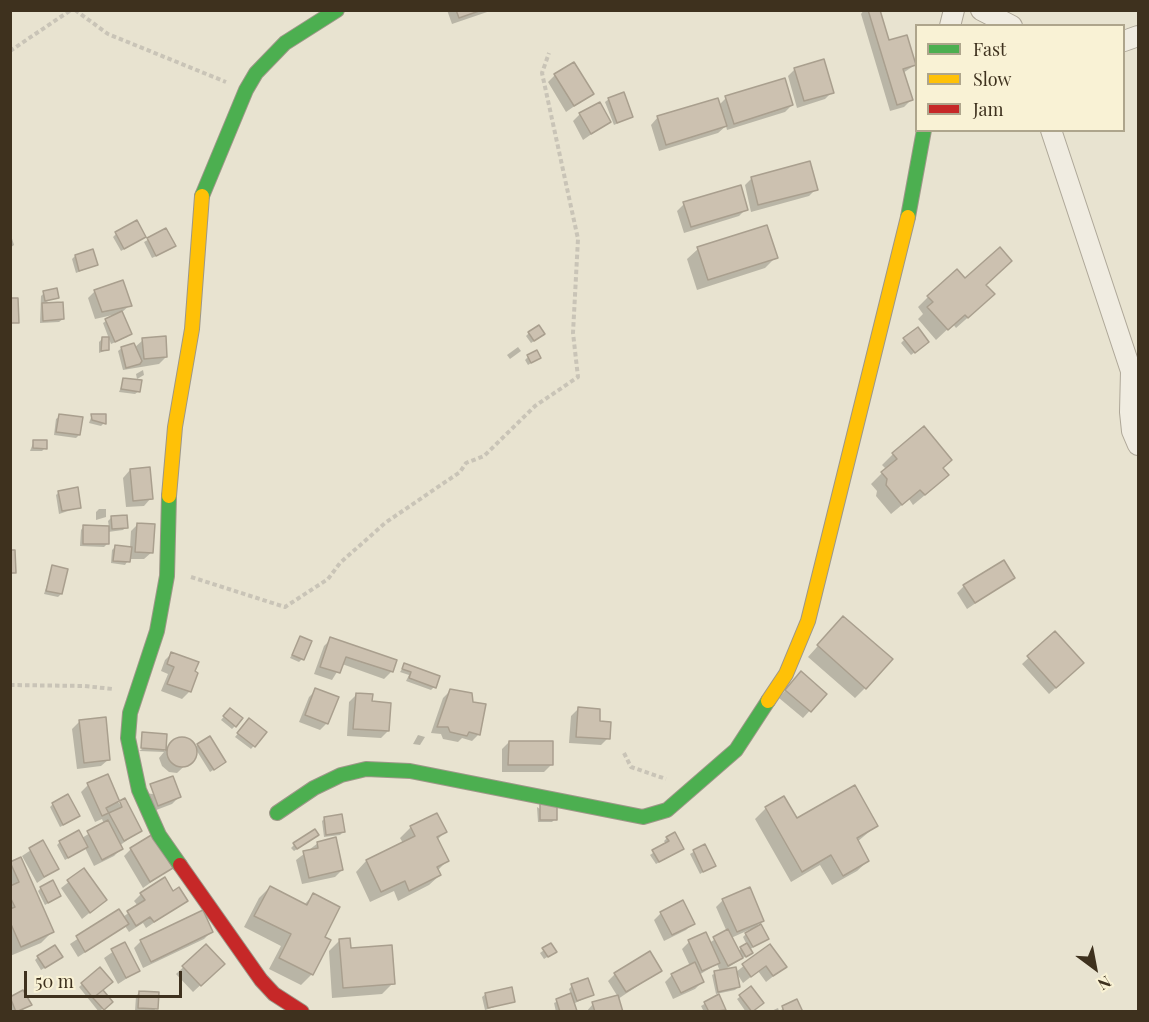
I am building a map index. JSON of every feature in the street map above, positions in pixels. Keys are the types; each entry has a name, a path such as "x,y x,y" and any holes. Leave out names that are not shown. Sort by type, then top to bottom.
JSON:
{"street":[{"path":"302,1011 274,994 261,981 159,835 139,790 131,760 130,721 157,631 167,569 170,471 192,329 198,217 202,194 246,90 270,56 299,32 337,10"},
{"path":"981,10 1008,24"},
{"path":"277,813 314,788 341,775 366,769 410,771 643,817 666,810 699,784 745,740 786,674 808,621 904,238 924,132"},
{"path":"1052,132 1131,371 1130,412 1132,431 1138,445"}],"path":[{"path":"10,51 73,10 108,34 246,90"},
{"path":"167,569 285,607 328,579 340,563 385,523 460,472 466,463 484,456 536,406 578,377 573,333 578,239 542,73 549,53"},
{"path":"10,685 84,686 137,692"},
{"path":"624,753 631,767 666,780 699,784"}],"building":[{"path":"456,10 482,10 459,18"},
{"path":"868,10 880,10 889,40 907,35 915,65 903,69 913,100 897,105"},
{"path":"824,59 834,93 804,101 794,68"},
{"path":"574,62 594,94 574,106 554,74"},
{"path":"785,78 793,105 734,124 725,96"},
{"path":"624,92 633,117 617,123 608,98"},
{"path":"718,98 727,126 666,145 657,116"},
{"path":"600,102 611,122 591,134 579,113"},
{"path":"810,161 818,190 758,205 751,177"},
{"path":"741,185 748,210 691,227 683,202"},
{"path":"137,220 146,237 124,249 115,232"},
{"path":"767,225 778,258 708,280 697,247"},
{"path":"166,228 176,246 156,256 147,238"},
{"path":"1000,247 1012,261 986,285 995,294 968,318 965,315 948,330 927,307 933,302 927,296 957,269 965,278"},
{"path":"93,249 98,265 79,271 75,255"},
{"path":"123,280 132,306 102,312 94,290"},
{"path":"57,288 59,298 45,301 43,291"},
{"path":"10,298 18,298 19,323 10,323"},
{"path":"63,302 64,319 43,321 42,303"},
{"path":"122,311 132,334 115,342 105,319"},
{"path":"539,325 545,334 534,341 528,332"},
{"path":"918,327 929,342 915,353 903,338"},
{"path":"166,336 167,357 144,359 142,338"},
{"path":"102,337 109,337 109,350 101,351"},
{"path":"134,343 142,361 140,364 126,368 121,347"},
{"path":"537,350 541,358 531,363 527,355"},
{"path":"123,378 142,380 140,392 121,389"},
{"path":"59,414 83,417 80,435 56,432"},
{"path":"91,414 106,414 106,424 92,420"},
{"path":"924,426 952,460 943,468 949,475 925,495 920,490 902,505 886,485 887,479 881,472 897,459 892,453"},
{"path":"33,440 47,440 47,449 33,448"},
{"path":"150,467 153,499 133,501 130,469"},
{"path":"78,487 81,508 62,511 58,491"},
{"path":"127,515 128,528 112,529 111,516"},
{"path":"137,523 155,524 153,553 135,552"},
{"path":"83,525 109,526 109,544 83,544"},
{"path":"115,545 132,547 130,562 113,561"},
{"path":"10,550 15,550 16,573 10,573"},
{"path":"1004,560 1015,578 975,603 963,585"},
{"path":"52,565 68,569 62,594 46,591"},
{"path":"843,616 893,659 866,689 817,645"},
{"path":"1055,631 1084,663 1056,688 1027,656"},
{"path":"300,636 312,641 304,660 292,655"},
{"path":"330,637 397,660 393,672 346,657 340,673 320,667"},
{"path":"171,652 199,662 195,671 198,673 191,692 167,684 174,667 167,664"},
{"path":"404,663 440,676 436,688 409,678 411,672 402,669"},
{"path":"801,671 827,694 811,712 785,690"},
{"path":"315,688 339,697 328,724 305,715"},
{"path":"450,689 472,693 473,702 486,704 480,735 469,732 467,736 450,732 448,727 437,727"},
{"path":"356,693 373,694 372,701 391,703 389,731 353,729"},
{"path":"578,707 600,709 600,721 611,722 610,739 576,737"},
{"path":"230,708 243,718 236,727 223,716"},
{"path":"106,717 110,760 84,763 79,720"},
{"path":"249,718 267,732 255,747 237,733"},
{"path":"142,732 167,734 166,750 141,748"},
{"path":"210,736 226,762 214,770 197,744"},
{"path":"182,737 192,742 197,752 192,762 182,767 172,762 167,752 172,742"},
{"path":"509,741 553,741 553,765 508,765"},
{"path":"108,774 122,807 102,816 87,783"},
{"path":"173,776 181,797 158,806 150,784"},
{"path":"855,785 878,826 857,838 869,861 843,876 831,855 802,872 765,807 784,796 797,818"},
{"path":"68,794 80,816 63,825 52,803"},
{"path":"125,798 142,831 124,841 106,808"},
{"path":"540,803 557,803 557,820 540,820"},
{"path":"437,813 447,832 437,837 449,861 437,867 441,875 409,891 405,881 381,892 366,860 415,836 410,826"},
{"path":"342,814 345,832 326,835 324,817"},
{"path":"108,820 123,849 102,860 87,831"},
{"path":"315,829 319,835 297,849 293,843"},
{"path":"79,830 88,847 68,858 59,841"},
{"path":"675,832 684,849 659,862 652,850 669,841 666,837"},
{"path":"153,834 173,868 150,882 130,848"},
{"path":"336,837 343,870 309,878 303,851 318,848 317,842"},
{"path":"43,840 59,869 44,877 29,848"},
{"path":"705,844 716,866 703,872 693,850"},
{"path":"21,857 54,932 21,947 10,922 10,909 15,907 10,897 10,886 19,882 10,862"},
{"path":"84,868 107,900 90,913 67,880"},
{"path":"165,877 173,891 179,887 188,901 154,922 150,917 136,926 127,911 145,900 140,893"},
{"path":"53,880 61,896 48,903 40,887"},
{"path":"270,886 307,905 313,893 340,907 325,937 331,940 313,975 279,958 291,934 254,916"},
{"path":"750,887 764,921 737,932 722,899"},
{"path":"683,900 695,924 672,935 660,912"},
{"path":"119,909 129,924 85,952 76,936"},
{"path":"203,910 213,932 151,962 140,940"},
{"path":"761,924 769,939 753,947 745,933"},
{"path":"728,929 743,958 728,966 713,937"},
{"path":"706,932 720,963 702,971 688,940"},
{"path":"350,938 351,948 392,945 395,984 343,988 339,939"},
{"path":"125,942 140,971 126,978 111,949"},
{"path":"551,943 557,952 548,957 542,948"},
{"path":"747,943 753,953 746,957 740,947"},
{"path":"206,944 225,964 201,986 182,966"},
{"path":"770,944 787,967 773,976 766,966 751,977 742,964"},
{"path":"55,945 63,957 45,968 37,956"},
{"path":"650,951 662,971 626,992 614,973"},
{"path":"695,962 704,982 681,993 671,974"},
{"path":"100,967 113,982 93,998 81,983"},
{"path":"736,967 740,987 718,992 714,971"},
{"path":"588,978 594,995 577,1001 571,984"},
{"path":"751,986 764,1003 752,1012 739,995"},
{"path":"512,987 515,1002 488,1008 485,993"},
{"path":"23,990 32,1005 16,1012 10,997"},
{"path":"103,990 113,1002 104,1010 93,998"},
{"path":"139,991 159,992 158,1009 138,1008"},
{"path":"571,993 577,1011 560,1012 556,999"},
{"path":"719,994 726,1010 709,1012 704,1002"},
{"path":"618,995 623,1012 595,1012 592,1002"},
{"path":"797,999 803,1012 784,1012 782,1006"}],"traffic: fast":[{"path":"202,196 246,90 256,73 285,43 337,10"},
{"path":"908,217 924,132"},
{"path":"169,496 167,576 157,631 130,713 128,738 139,790 159,835 180,865"},
{"path":"277,813 314,788 341,775 366,769 410,771 643,817 667,810 736,750 768,701"}],"traffic: slow":[{"path":"169,496 175,427 192,329 202,196"},
{"path":"768,701 786,674 808,621 908,217"}],"traffic: jam":[{"path":"180,865 261,980 274,994 302,1012"}]}
